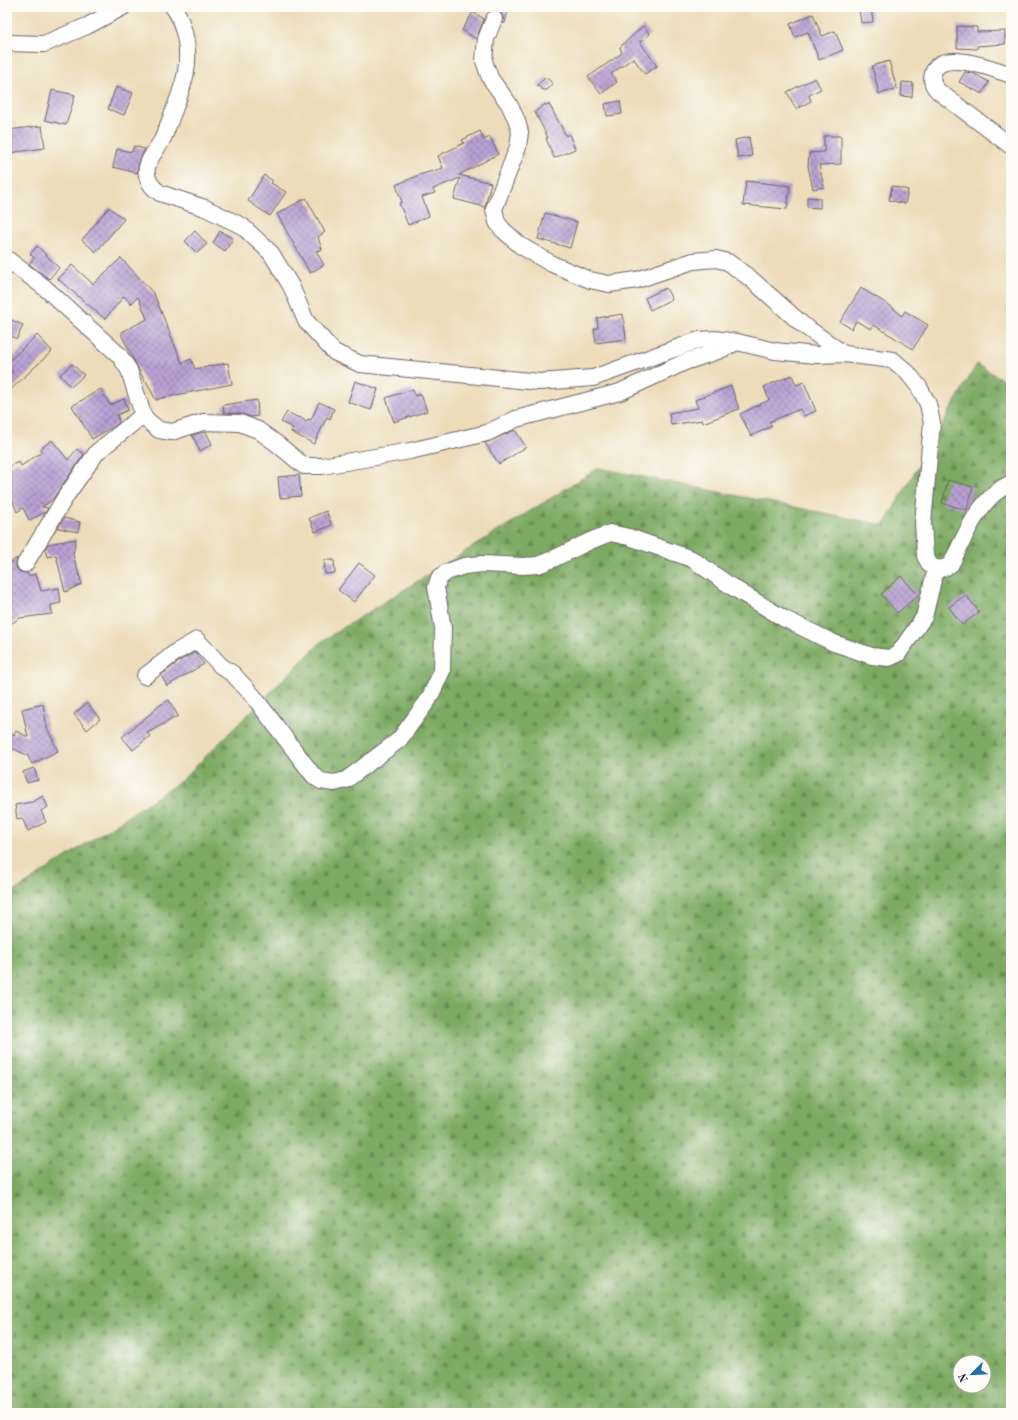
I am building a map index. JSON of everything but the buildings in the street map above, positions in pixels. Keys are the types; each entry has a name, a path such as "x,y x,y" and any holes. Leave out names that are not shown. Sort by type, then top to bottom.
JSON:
{"street":[{"path":"7,43 44,44 87,26 123,7"},
{"path":"172,7 181,21 186,38 188,57 186,75 181,93 163,139 149,162 147,168 148,180 155,190 160,193 205,208 242,226 248,231 271,253 291,286 306,321 334,352 360,364 539,382 592,378 699,340 714,338 775,351 816,355 844,354 893,360 908,372 920,387 928,404 932,423 923,523 926,559 930,565 936,568 945,568 951,564 984,503 994,493 1011,483"},
{"path":"494,19 486,39 484,61 490,78 509,104 517,121 520,132 518,147 494,209 497,222 502,229 521,246 552,264 590,280 610,284 637,280 693,261 716,259 728,262 803,325 844,354"},
{"path":"1011,75 982,64 948,61 937,66 933,73 932,81 938,91 1011,146"},
{"path":"7,259 44,287 119,355 129,370 143,415 159,430 172,432 203,422 240,423 258,430 304,466 322,466 410,450 487,433 516,419 620,392 685,362 718,351 737,342"},
{"path":"25,564 66,496 97,452 143,415"},
{"path":"145,676 176,652 197,640 221,666 233,674 254,697 313,774 321,781 334,783 346,780 399,740 429,699 442,671 443,628 436,587 439,578 447,572 458,568 482,564 522,566 538,565 610,533 629,537 692,558 732,587 783,618 834,644 872,656 889,658 898,654 924,617 936,568"}],"green space":[{"path":"977,364 1011,385 1011,1413 7,1413 7,896 181,781 322,641 599,468 884,525"}]}
